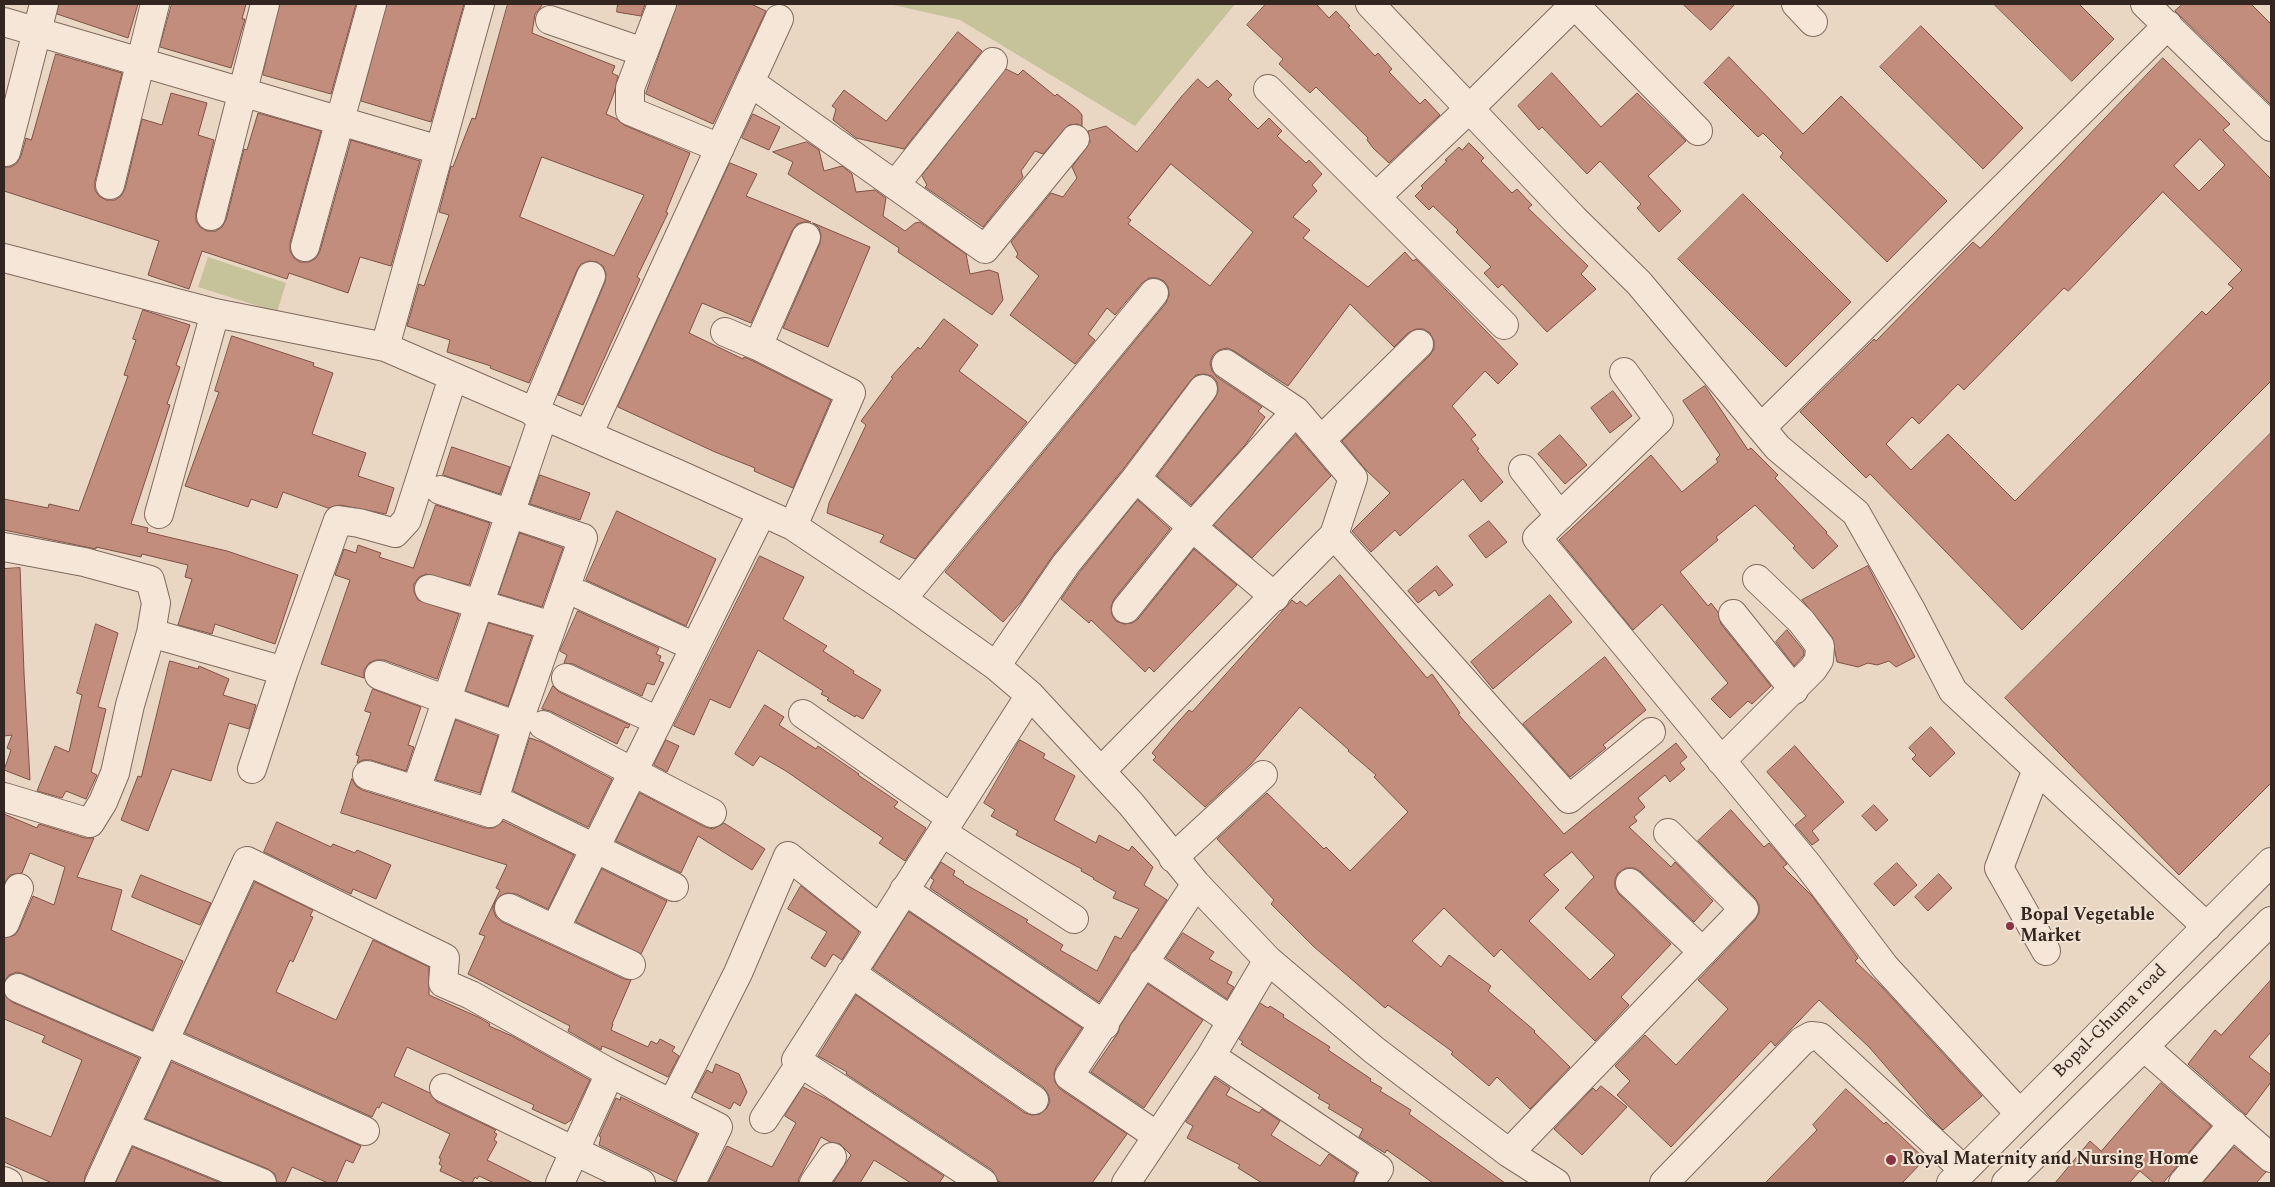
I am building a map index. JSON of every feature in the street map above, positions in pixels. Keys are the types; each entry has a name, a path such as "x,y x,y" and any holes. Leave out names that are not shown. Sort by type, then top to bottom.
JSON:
{"street":[{"path":"6,152 44,4"},
{"path":"110,185 155,4"},
{"path":"211,216 265,4"},
{"path":"305,247 372,4"},
{"path":"384,347 480,4"},
{"path":"662,4 630,88 630,111 720,148"},
{"path":"1370,4 1574,219 1639,283 1778,448 1856,513 1953,691 2207,927"},
{"path":"1376,197 1470,108 1574,4 1698,131"},
{"path":"1761,428 2157,11 2271,127"},
{"path":"550,20 643,52"},
{"path":"588,436 779,20"},
{"path":"4,22 439,150"},
{"path":"895,185 993,62"},
{"path":"750,82 985,249 1075,140"},
{"path":"1268,89 1504,325"},
{"path":"758,346 806,237"},
{"path":"4,258 215,313 384,347 793,526 902,599 996,666 1030,695 1131,804 1196,884 1268,960 1374,1050 1509,1153 1556,1183"},
{"path":"416,790 510,514 539,415 591,276"},
{"path":"902,599 1154,293"},
{"path":"159,514 215,313"},
{"path":"725,332 758,346 851,393 793,526"},
{"path":"1321,440 1419,344"},
{"path":"1101,771 1275,597 1334,535 1353,478 1296,411 1226,364"},
{"path":"1624,372 1659,420 1537,538 1807,864 1884,967 2019,1113"},
{"path":"252,769 284,671 338,520 359,523 395,533 407,520 453,377"},
{"path":"996,666 1066,564 1136,478 1203,390"},
{"path":"1126,609 1192,526 1296,411"},
{"path":"1523,469 1560,516"},
{"path":"1136,478 1275,597"},
{"path":"367,775 490,813 530,725 552,626 583,538 440,490"},
{"path":"555,929 762,512"},
{"path":"1334,535 1569,799 1651,732"},
{"path":"4,547 84,562 150,580 156,603 151,633 130,705 115,773 103,802 90,823 4,797"},
{"path":"1721,761 1794,690 1819,660 1820,646 1801,621 1757,580"},
{"path":"429,589 552,626"},
{"path":"581,595 695,647"},
{"path":"1732,614 1794,690"},
{"path":"151,633 284,671"},
{"path":"379,675 447,700 530,725 633,772 712,813"},
{"path":"566,678 658,721"},
{"path":"983,1183 796,1060 1030,695"},
{"path":"803,714 1074,920"},
{"path":"2036,769 1999,868 2046,950"},
{"path":"1173,858 1263,775"},
{"path":"509,806 674,887"},
{"path":"1509,1153 1744,909 1668,833"},
{"path":"672,1104 738,973 788,856 880,929"},
{"path":"99,1183 247,861 445,958 443,983 471,996 610,1073 718,1126 690,1183"},
{"name":"Bopal-Ghuma road","path":"1957,1177 2271,862"},
{"path":"1630,883 1703,952"},
{"path":"1157,1136 1069,1076 1196,884"},
{"path":"4,922 6,923 19,888"},
{"path":"904,890 1105,1024"},
{"path":"509,908 630,964"},
{"path":"2006,1183 2271,921"},
{"path":"1126,1183 1211,1056 1268,960"},
{"path":"1143,962 1232,1021"},
{"path":"851,973 1034,1100"},
{"path":"18,988 162,1045 364,1131"},
{"path":"1664,1183 1802,1041 1811,1036 1820,1037 1957,1177"},
{"path":"2144,1047 2271,1158"},
{"path":"1211,1056 1379,1169 1370,1183"},
{"path":"764,1119 800,1064"},
{"path":"560,1183 610,1073"},
{"path":"444,1088 640,1183"},
{"path":"2183,1183 2233,1124"},
{"path":"125,1127 262,1183"},
{"path":"814,1183 832,1157"},
{"path":"4,1181 8,1183"}],"shaded area":[{"path":"889,4 1235,4 1135,126 960,20"},
{"path":"208,257 286,283 277,312 198,287"}],"building":[{"path":"59,4 138,4 128,38 57,14"},
{"path":"172,4 246,4 242,19 245,19 231,68 160,47"},
{"path":"280,4 356,4 331,94 263,75"},
{"path":"387,4 464,4 431,122 361,101"},
{"path":"508,4 543,4 535,14 532,33 615,66 612,73 618,76 606,114 624,125 690,153 666,212 668,213 637,277 640,279 583,405 558,395 605,282 606,274 603,266 597,262 589,261 581,264 577,270 529,383 490,368 491,366 447,352 450,340 407,326 419,284 424,286 449,215 439,212 451,166 453,167 472,118 475,119","holes":["542,157 644,195 614,256 520,217"]},
{"path":"618,4 645,4 641,16 617,12"},
{"path":"677,4 751,4 766,11 713,124 646,94"},
{"path":"1266,4 1316,4 1329,18 1336,11 1375,56 1378,53 1392,69 1389,72 1420,104 1425,99 1440,115 1389,163 1373,148 1367,140 1368,138 1316,87 1310,93 1279,64 1283,59 1247,25"},
{"path":"1683,4 1735,4 1711,30"},
{"path":"1994,4 2079,4 2114,39 2072,81"},
{"path":"2183,4 2251,4 2271,24 2271,105 2175,11"},
{"path":"1921,26 2023,128 1983,169 1880,67"},
{"path":"958,32 982,51 904,149 856,138 833,120 836,109 832,106 844,90 886,121"},
{"path":"56,54 122,73 95,181 95,190 99,196 106,200 115,200 121,196 125,189 142,119 162,125 171,93 207,103 198,135 214,140 196,213 196,221 200,227 207,231 216,231 222,227 226,220 244,149 247,150 258,113 321,131 290,243 290,251 294,258 300,262 309,262 316,258 320,251 351,140 420,161 391,266 360,257 348,293 289,273 287,279 202,251 189,289 148,275 159,241 4,191 4,167 11,167 17,163 26,138 31,140"},
{"path":"1729,57 1803,134 1841,96 1947,201 1887,262 1780,157 1783,153 1763,133 1758,137 1704,83"},
{"path":"2163,58 2230,124 2223,130 2271,179 2271,381 2022,630 1870,474 1866,478 1800,412 1874,339 1876,341 1973,242 1980,248","holes":["2200,139 2225,165 2199,191 2174,166","2163,192 2242,270 2228,284 2233,288 2206,315 2202,311 2015,501 1948,434 1911,470 1886,444 1912,417 1919,424 1958,384 1964,390 2064,288 2068,291"]},
{"path":"1006,69 1018,75 1023,70 1055,96 1057,94 1082,115 1082,126 1077,124 1069,125 1043,154 1035,151 1021,171 1023,177 983,227 925,187 927,185 922,176"},
{"path":"1552,73 1601,127 1637,93 1686,141 1648,176 1681,211 1659,232 1637,208 1641,204 1600,161 1587,174 1542,127 1539,130 1518,106"},
{"path":"1198,79 1208,88 1217,80 1232,95 1228,99 1258,129 1269,118 1282,131 1277,136 1306,163 1309,160 1322,174 1312,185 1317,191 1293,217 1310,230 1303,238 1368,287 1405,252 1413,261 1416,259 1518,364 1498,384 1485,371 1452,406 1476,435 1471,439 1479,449 1477,450 1503,482 1481,502 1463,479 1400,536 1395,530 1371,552 1352,531 1390,493 1365,469 1342,441 1430,355 1434,349 1434,341 1430,333 1423,329 1416,329 1408,333 1394,347 1350,304 1288,386 1227,348 1219,350 1213,355 1210,363 1212,371 1217,377 1262,407 1258,411 1265,417 1245,445 1191,505 1157,476 1215,398 1218,391 1217,382 1212,376 1196,375 1054,554 1021,602 1003,622 945,572 1166,303 1169,295 1168,287 1164,281 1157,278 1149,278 1142,283 1115,315 1107,308 1088,334 1095,340 1075,364 1010,315 1039,276 1016,257 1018,254 1011,242 1051,193 1063,197 1077,178 1072,167 1090,142 1088,131 1106,126 1137,152","holes":["1171,164 1253,232 1210,286 1128,224 1131,220 1128,218"]},
{"path":"753,114 780,127 769,150 742,138"},
{"path":"807,142 819,150 824,171 842,166 852,174 856,192 875,190 886,198 883,216 905,231 915,223 920,222 966,254 970,274 989,270 998,273 1003,300 992,315 898,252 899,248 788,174 793,162 773,152"},
{"path":"1469,143 1484,158 1481,161 1512,193 1517,189 1532,205 1528,208 1588,266 1581,274 1596,289 1547,332 1502,284 1498,288 1484,273 1491,267 1456,232 1458,230 1433,206 1429,210 1415,196 1423,188 1421,186 1447,161 1445,160 1459,147 1462,150"},
{"path":"730,163 757,174 746,196 811,222 797,224 792,231 751,323 702,303 689,333 743,359 744,357 751,360 831,400 793,488 754,471 755,468 715,452 618,407"},
{"path":"1743,194 1851,302 1786,367 1678,259"},
{"path":"813,223 870,247 828,347 783,328 820,243 821,235 819,228"},
{"path":"143,310 190,325 176,365 180,367 167,404 170,405 131,524 148,528 147,532 227,551 298,575 275,644 215,624 212,634 178,625 192,579 185,577 188,565 142,554 141,557 4,530 4,499 48,508 49,504 79,511 128,376 124,375 136,340 133,339"},
{"path":"944,319 978,345 959,371 1027,422 915,559 880,542 884,535 827,513 829,503 866,425 861,421 893,378 891,377 918,347 920,349"},
{"path":"232,336 314,363 313,366 333,373 312,434 366,453 358,476 394,488 386,514 340,505 328,508 283,492 277,508 251,499 248,507 185,486 219,392 215,391"},
{"path":"1705,386 1748,450 1751,448 1778,475 1775,478 1838,546 1813,569 1793,548 1795,546 1755,505 1716,537 1718,540 1680,572 1708,606 1711,603 1718,612 1721,624 1771,686 1752,704 1748,701 1730,718 1711,699 1728,683 1662,604 1633,630 1559,540 1651,455 1682,492 1718,462 1716,459 1720,455 1683,401"},
{"path":"1613,391 1632,416 1610,433 1591,408"},
{"path":"2271,433 2271,783 2179,875 2005,698"},
{"path":"1296,435 1331,476 1252,558 1214,525"},
{"path":"1560,435 1587,465 1565,484 1538,454"},
{"path":"452,447 510,467 500,494 443,475"},
{"path":"540,475 590,493 580,520 530,504"},
{"path":"1138,500 1170,529 1114,599 1111,607 1112,615 1116,621 1124,624 1132,623 1138,619 1194,549 1237,585 1154,672 1149,667 1145,672 1091,620 1089,623 1061,599 1079,573"},
{"path":"436,505 490,523 469,585 426,574 419,577 414,584 414,592 418,600 459,614 437,679 384,660 376,660 369,663 364,670 364,678 321,664 350,580 335,575 344,549 356,553 358,545 381,553 379,557 413,568"},
{"path":"617,511 716,559 686,626 586,580"},
{"path":"1489,521 1507,542 1486,558 1469,536"},
{"path":"520,533 563,548 542,607 499,594"},
{"path":"760,556 804,577 783,619 827,646 823,651 854,671 853,673 881,690 863,719 856,715 855,717 827,700 829,698 821,694 823,691 758,650 730,708 710,699 694,735 674,726"},
{"path":"1437,566 1453,585 1439,596 1435,590 1418,603 1408,591"},
{"path":"1868,566 1915,657 1896,667 1889,661 1877,665 1868,663 1858,667 1837,662 1832,637 1802,600"},
{"path":"20,568 30,780 4,770 11,750 7,748 12,735 4,736 4,569"},
{"path":"1340,575 1427,678 1432,674 1460,713 1458,714 1564,834 1676,743 1687,757 1680,763 1685,769 1670,782 1665,775 1638,798 1645,807 1634,817 1637,821 1629,827 1671,867 1675,862 1713,901 1694,922 1640,871 1634,868 1626,868 1618,873 1615,879 1615,887 1619,894 1671,944 1621,997 1629,1005 1595,1041 1501,949 1494,957 1444,908 1412,941 1441,967 1449,955 1491,986 1488,991 1535,1031 1570,1067 1530,1109 1497,1077 1489,1086 1451,1054 1453,1052 1388,1005 1385,1008 1313,946 1271,904 1274,900 1217,839 1267,793 1324,849 1326,847 1350,871 1408,812 1374,777 1376,775 1349,750 1300,707 1251,764 1205,807 1153,760 1156,757 1152,753 1172,729 1189,710 1192,712 1292,600 1297,604 1300,601 1306,606","holes":["1572,852 1594,877 1565,908 1615,955 1590,980 1529,921 1559,890 1544,875"]},
{"path":"1550,595 1572,622 1493,689 1471,662"},
{"path":"578,611 659,648 656,654 661,656 659,661 664,663 654,685 647,683 642,696 573,664 564,663 567,655 560,651"},
{"path":"489,623 532,636 508,706 466,691"},
{"path":"96,624 118,633 98,707 106,709 91,772 97,775 86,799 66,791 62,798 37,791 55,746 69,752 82,695 77,693"},
{"path":"1787,630 1804,651 1804,655 1794,666 1776,642"},
{"path":"1605,657 1646,710 1603,745 1606,748 1570,777 1523,724"},
{"path":"170,661 198,669 199,666 229,679 223,695 256,705 249,729 229,723 211,781 172,769 148,831 121,820 138,776 141,777"},
{"path":"553,686 559,692 630,725 628,728 625,727 617,744 550,711 542,709"},
{"path":"373,689 421,707 408,745 414,747 406,771 371,760 363,760 357,763 359,756 356,755 371,713 365,711"},
{"path":"765,705 784,717 779,725 816,749 818,746 859,774 898,802 894,807 926,828 905,861 879,843 883,838 786,771 760,756 753,766 735,754"},
{"path":"456,720 498,736 480,793 436,780"},
{"path":"1931,727 1955,753 1930,777 1912,759 1916,755 1909,748"},
{"path":"530,738 542,742 612,779 588,827 513,791"},
{"path":"666,740 679,746 667,772 654,765"},
{"path":"1020,740 1045,754 1043,758 1075,776 1054,820 1096,843 1099,835 1129,851 1132,846 1153,867 1144,885 1167,900 1099,1002 930,888 934,880 931,878 941,862 955,871 953,875 963,883 1028,920 1026,922 1063,945 1060,950 1097,971 1115,936 1121,939 1139,909 1113,898 1116,892 1081,871 1082,869 1016,835 1018,831 991,816 995,810 984,803"},
{"path":"1795,746 1844,802 1812,831 1819,840 1812,845 1795,825 1806,816 1767,772"},
{"path":"352,779 356,786 362,790 485,828 494,828 503,821 574,855 548,909 516,894 507,893 500,896 495,902 493,909 496,917 502,922 624,979 631,980 611,1030 648,1047 651,1041 657,1044 660,1039 675,1047 672,1051 679,1056 668,1077 602,1046 601,1050 568,1031 570,1026 468,974 485,936 479,934 500,890 496,888 507,865 341,813"},
{"path":"640,793 705,827 713,829 724,823 765,849 752,870 698,836 681,873 616,841"},
{"path":"1874,805 1888,820 1876,831 1862,816"},
{"path":"1731,810 1764,847 1769,843 1787,864 1783,867 1812,896 1858,958 1855,961 1882,987 1982,1096 1943,1130 1869,1047 1819,1000 1775,1046 1771,1041 1671,1147 1617,1095 1630,1081 1615,1066 1645,1035 1676,1065 1728,1009 1698,980 1755,920 1759,913 1759,905 1755,898 1698,841"},
{"path":"4,814 37,828 39,824 85,838 94,838 77,877 122,890 111,930 183,961 152,1030 24,974 17,972 9,975 4,982 4,938 15,935 33,896 54,905 65,867 30,853 22,873 10,875 4,884"},
{"path":"277,822 331,847 333,844 355,853 357,850 391,865 376,899 353,889 351,894 264,852"},
{"path":"1897,863 1917,885 1894,906 1874,884"},
{"path":"602,869 667,901 641,954 576,922"},
{"path":"1939,874 1952,888 1928,911 1915,897"},
{"path":"141,875 211,903 200,925 132,897"},
{"path":"255,882 313,910 310,916 313,917 293,962 290,960 276,992 336,1020 373,940 429,967 429,995 478,1017 490,1024 489,1026 512,1036 590,1080 571,1120 565,1124 532,1109 534,1105 407,1047 394,1076 430,1093 437,1102 496,1130 494,1132 497,1134 494,1140 497,1142 487,1160 533,1183 494,1183 479,1176 477,1179 475,1177 472,1183 466,1183 440,1171 442,1166 439,1164 441,1159 439,1158 450,1134 382,1102 372,1117 185,1033"},
{"path":"801,886 859,932 842,960 833,954 825,967 811,958 827,932 788,909"},
{"path":"909,912 1082,1028 1056,1067 1054,1074 1055,1082 1060,1089 1127,1134 1092,1183 1002,1183 998,1181 992,1170 846,1074 847,1072 818,1056 856,995 1025,1113 1032,1115 1040,1114 1047,1108 1050,1101 1043,1087 873,969"},
{"path":"1183,933 1214,952 1209,959 1232,972 1227,983 1234,987 1227,999 1166,958"},
{"path":"2271,980 2271,1032 2249,1057 2271,1075 2271,1082 2246,1115 2188,1064 2215,1030 2221,1035"},
{"path":"1148,984 1203,1020 1144,1108 1091,1072"},
{"path":"4,993 12,1002 139,1058 85,1176 84,1183 52,1183 4,1162 4,1117 51,1137 82,1060 42,1042 45,1036 4,1019"},
{"path":"1260,1003 1268,1008 1270,1006 1284,1015 1283,1017 1330,1047 1328,1050 1382,1088 1380,1091 1411,1110 1409,1114 1505,1183 1433,1183 1387,1150 1385,1153 1359,1137 1363,1129 1328,1108 1330,1105 1318,1098 1320,1095 1241,1044 1243,1042 1239,1039"},
{"path":"172,1062 361,1146 353,1163 346,1160 336,1183 328,1183 292,1167 285,1183 277,1183 275,1174 268,1169 146,1119"},
{"path":"716,1064 739,1074 747,1092 740,1106 734,1102 730,1109 695,1092 707,1070 712,1073"},
{"path":"1215,1078 1230,1088 1226,1095 1259,1113 1262,1109 1280,1121 1271,1135 1320,1166 1329,1154 1357,1173 1353,1183 1262,1183 1238,1168 1240,1165 1187,1138 1193,1126 1186,1122"},
{"path":"2161,1083 2211,1126 2163,1183 2154,1183 2140,1171 2129,1183 2055,1183 2090,1141 2101,1151"},
{"path":"1601,1086 1627,1107 1582,1155 1554,1129 1593,1088 1596,1091"},
{"path":"803,1087 829,1100 944,1176 939,1183 911,1183 874,1160 860,1183 833,1183 851,1155 840,1144 830,1142 821,1137 798,1180 799,1183 708,1183 727,1146 772,1167 796,1123 785,1116"},
{"path":"1846,1089 1884,1124 1886,1122 1925,1159 1902,1183 1765,1183 1817,1130 1813,1125"},
{"path":"621,1097 697,1134 676,1182 599,1145 601,1137 599,1136 616,1098 620,1100"},
{"path":"133,1147 221,1183 116,1183"},
{"path":"2234,1147 2266,1172 2256,1183 2203,1183"}],"place":[{"name":"Bopal Vegetable Market","path":"2010,926"},
{"name":"Royal Maternity and Nursing Home","path":"1891,1160"}]}
